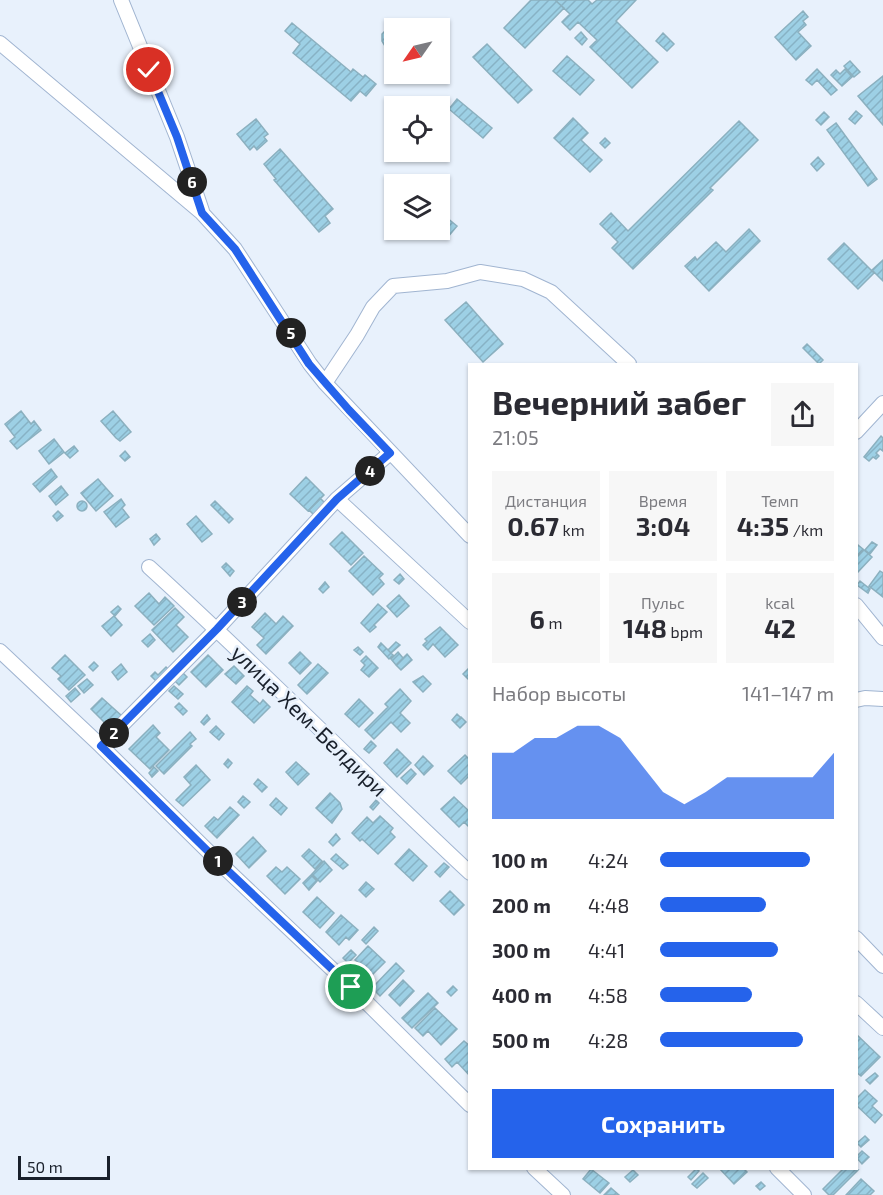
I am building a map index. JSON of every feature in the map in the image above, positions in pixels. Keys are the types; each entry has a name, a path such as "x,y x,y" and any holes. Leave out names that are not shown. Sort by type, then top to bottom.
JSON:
{"street":[{"path":"121,0 177,137 202,213"},
{"path":"0,43 202,213 235,249 309,364 468,534"},
{"path":"325,383 373,307 393,286 447,281 480,273 523,279 551,292 628,363"},
{"path":"858,430 880,411"},
{"path":"101,746 217,629 337,499 390,453"},
{"path":"337,499 468,620"},
{"name":"улица Хем-Белдири","path":"149,567 217,629 390,799 468,871"},
{"path":"858,607 883,638"},
{"path":"0,651 351,987 468,1103"},
{"path":"858,700 883,699"},
{"path":"858,940 883,966"},
{"path":"858,1005 883,1028"},
{"path":"536,1170 563,1195"},
{"path":"779,1170 804,1195"}],"building":[{"path":"531,0 555,0 564,8 525,48 504,28"},
{"path":"555,0 588,0 592,4 597,0 636,0 616,21 658,62 632,88 590,47 597,40 578,22 570,30 562,22 570,14"},
{"path":"803,11 808,17 803,21 806,25 798,32 811,46 796,60 775,37"},
{"path":"292,23 351,72 353,69 376,84 366,96 360,91 351,101 293,53 300,44 285,31"},
{"path":"581,32 587,39 582,45 575,38"},
{"path":"663,33 674,44 667,51 656,41"},
{"path":"487,44 532,90 518,103 473,57"},
{"path":"567,56 594,80 580,95 553,71"},
{"path":"850,61 860,72 854,77 844,66"},
{"path":"817,69 837,90 831,95 817,80 812,85 806,80"},
{"path":"845,69 852,77 842,86 831,75 836,70 840,74"},
{"path":"883,76 883,125 858,96"},
{"path":"457,99 492,128 483,138 450,108"},
{"path":"856,111 862,116 855,124 849,119"},
{"path":"824,112 829,117 821,125 816,120"},
{"path":"573,118 588,133 581,140 602,160 590,172 554,138"},
{"path":"256,119 268,134 264,137 267,141 257,150 254,146 250,150 237,134"},
{"path":"739,121 758,140 710,188 713,190 633,269 612,248 618,242 600,224 611,213 628,231"},
{"path":"836,123 877,179 868,186 827,130"},
{"path":"605,138 610,143 605,148 600,143"},
{"path":"280,149 333,209 325,216 330,223 319,232 274,180 276,179 264,164"},
{"path":"818,157 824,164 817,171 811,164"},
{"path":"450,220 457,226 450,234"},
{"path":"749,229 760,241 709,291 685,266 695,257 697,260 716,242 726,252"},
{"path":"844,243 874,273 858,289 828,259"},
{"path":"883,260 883,281 872,270"},
{"path":"466,302 503,344 483,362 445,320"},
{"path":"807,344 823,360 818,363 803,348"},
{"path":"21,411 31,424 34,421 41,430 17,449 10,441 15,437 5,424"},
{"path":"113,411 131,432 120,441 101,421"},
{"path":"881,436 883,451 880,449 876,453 879,456 869,461 864,457"},
{"path":"54,439 64,452 49,464 39,451"},
{"path":"74,446 78,451 70,458 65,453"},
{"path":"125,451 130,457 125,461 120,456"},
{"path":"51,469 57,477 40,492 33,484"},
{"path":"306,477 324,495 308,511 290,494"},
{"path":"98,479 113,496 96,511 81,493"},
{"path":"61,486 68,495 56,505 49,496"},
{"path":"320,498 326,504 315,516 309,510"},
{"path":"121,499 125,505 122,508 129,517 116,527 104,512"},
{"path":"82,501 87,506 82,511 77,506"},
{"path":"215,501 233,519 229,523 211,505"},
{"path":"58,511 63,516 57,521 53,516"},
{"path":"196,516 212,534 202,542 187,524"},
{"path":"342,532 363,553 351,565 330,544"},
{"path":"156,534 160,539 154,545 150,539"},
{"path":"872,542 877,545 870,554 865,550"},
{"path":"858,545 863,549 858,555"},
{"path":"864,550 872,557 858,572 858,556"},
{"path":"364,556 383,574 379,578 384,584 373,595 349,571"},
{"path":"226,563 234,571 230,576 222,567"},
{"path":"880,571 883,573 883,597 869,586"},
{"path":"400,574 404,579 399,584 394,580"},
{"path":"860,581 870,589 868,593 858,586"},
{"path":"325,582 329,587 323,593 319,589"},
{"path":"149,593 159,604 165,597 174,606 154,625 135,606"},
{"path":"399,595 409,606 397,617 387,606"},
{"path":"378,604 387,612 370,632 361,623"},
{"path":"118,606 121,609 115,616 111,612"},
{"path":"175,608 184,617 176,625 188,637 173,652 152,630"},
{"path":"265,613 276,624 283,616 293,626 266,654 257,645 264,638 252,627"},
{"path":"114,616 122,625 111,636 102,626"},
{"path":"440,627 458,645 445,657 433,644 428,650 423,645 427,641 425,639"},
{"path":"150,634 155,640 148,647 142,641"},
{"path":"396,642 400,645 391,653 388,650"},
{"path":"381,643 393,655 389,659 378,647"},
{"path":"358,647 363,652 360,655 354,650"},
{"path":"300,652 311,663 300,674 289,663"},
{"path":"398,652 403,658 396,665 391,659"},
{"path":"407,654 412,660 401,670 396,665"},
{"path":"65,655 85,675 69,690 58,679 61,676 52,668"},
{"path":"208,655 223,670 206,687 191,672"},
{"path":"366,656 378,668 369,677 361,670 365,665 361,661"},
{"path":"94,662 98,666 93,671 89,667"},
{"path":"121,664 127,672 118,680 112,672"},
{"path":"318,664 328,673 307,694 298,685"},
{"path":"234,666 244,676 236,684 225,674"},
{"path":"166,667 169,670 157,682 151,676 155,672 158,675"},
{"path":"468,669 468,679 463,674"},
{"path":"183,673 187,677 179,685 175,681"},
{"path":"423,676 431,684 423,692 413,682"},
{"path":"87,679 93,685 84,693 78,686"},
{"path":"174,686 183,694 178,699 169,691"},
{"path":"247,686 253,691 250,695 260,704 263,700 270,707 254,723 232,702"},
{"path":"75,688 80,694 71,702 66,696"},
{"path":"400,689 411,701 400,713 410,723 401,732 391,722 374,739 365,730 388,707 385,704"},
{"path":"102,698 122,716 110,728 91,709"},
{"path":"359,699 373,713 359,727 345,714"},
{"path":"179,703 187,711 183,715 175,707"},
{"path":"457,714 461,718 455,723 452,720"},
{"path":"207,715 210,719 204,725 201,722"},
{"path":"461,717 466,722 460,728 455,723"},
{"path":"153,725 160,733 156,737 169,750 150,769 129,749"},
{"path":"216,726 224,734 219,740 210,732"},
{"path":"190,732 196,739 190,744 192,746 164,774 156,766"},
{"path":"371,741 376,746 369,753 364,749"},
{"path":"397,749 411,763 397,777 384,763"},
{"path":"465,755 468,758 468,777 461,784 448,771"},
{"path":"423,756 433,766 424,775 415,765"},
{"path":"228,759 232,763 228,768 224,764"},
{"path":"296,762 309,774 298,785 286,772"},
{"path":"196,765 210,780 183,806 176,800 191,785 184,777"},
{"path":"154,767 158,771 152,777 149,773"},
{"path":"411,769 416,774 407,784 401,778"},
{"path":"258,779 267,787 262,792 254,784"},
{"path":"330,793 340,803 342,809 332,823 316,808"},
{"path":"243,796 250,802 244,808 238,802"},
{"path":"454,797 468,810 468,826 464,822 459,827 441,809"},
{"path":"276,798 287,808 281,815 270,805"},
{"path":"376,800 379,803 373,810 370,807"},
{"path":"230,807 239,815 217,838 205,826 214,817 218,820"},
{"path":"380,816 393,828 390,832 395,837 378,854 352,833 367,817 373,823"},
{"path":"336,834 340,839 333,846 329,842"},
{"path":"253,837 266,851 249,868 236,854"},
{"path":"309,849 322,861 315,869 302,856"},
{"path":"409,849 427,866 413,881 395,864"},
{"path":"336,854 348,865 343,869 331,859"},
{"path":"324,861 332,870 320,882 312,874"},
{"path":"444,863 449,867 440,877 435,872"},
{"path":"276,867 282,872 287,867 300,879 285,894 267,876"},
{"path":"311,875 317,881 309,890 303,883"},
{"path":"366,882 374,889 366,897 359,890"},
{"path":"450,891 464,905 454,915 440,901"},
{"path":"317,897 334,913 320,928 303,912"},
{"path":"341,915 358,930 349,940 346,937 339,945 326,932"},
{"path":"374,927 378,931 366,944 362,940"},
{"path":"368,946 385,962 372,975 355,960"},
{"path":"351,950 356,955 348,963 343,958"},
{"path":"396,963 404,971 380,996 372,988"},
{"path":"403,980 414,991 400,1006 389,995"},
{"path":"453,986 457,990 451,996 447,992"},
{"path":"428,993 438,1003 412,1028 402,1018"},
{"path":"435,1008 457,1029 441,1045 428,1031 423,1036 415,1028"},
{"path":"858,1036 880,1057 861,1076 858,1074"},
{"path":"464,1041 468,1044 468,1074 457,1062 452,1067 445,1059"},
{"path":"875,1073 878,1076 870,1084 866,1080"},
{"path":"865,1090 877,1101 872,1106 882,1115 875,1123 858,1107 858,1097"},
{"path":"865,1136 869,1140 861,1147 858,1142"},
{"path":"862,1151 869,1157 862,1164 858,1155"},
{"path":"592,1170 609,1183 600,1193 583,1179"},
{"path":"633,1170 638,1175 630,1182 625,1177"},
{"path":"695,1170 699,1171 691,1180 688,1177"},
{"path":"721,1170 745,1170 747,1172 734,1184"},
{"path":"842,1170 858,1170 833,1195 829,1195 823,1189"},
{"path":"703,1173 708,1178 697,1188 692,1184"},
{"path":"861,1179 874,1191 870,1195 846,1195"},
{"path":"761,1182 765,1186 760,1190 756,1186"},
{"path":"611,1188 619,1195 604,1195"}],"route":[{"path":"149,70 177,137 202,213 235,249 309,364 390,453 337,499 217,629 101,746 351,987"}]}
